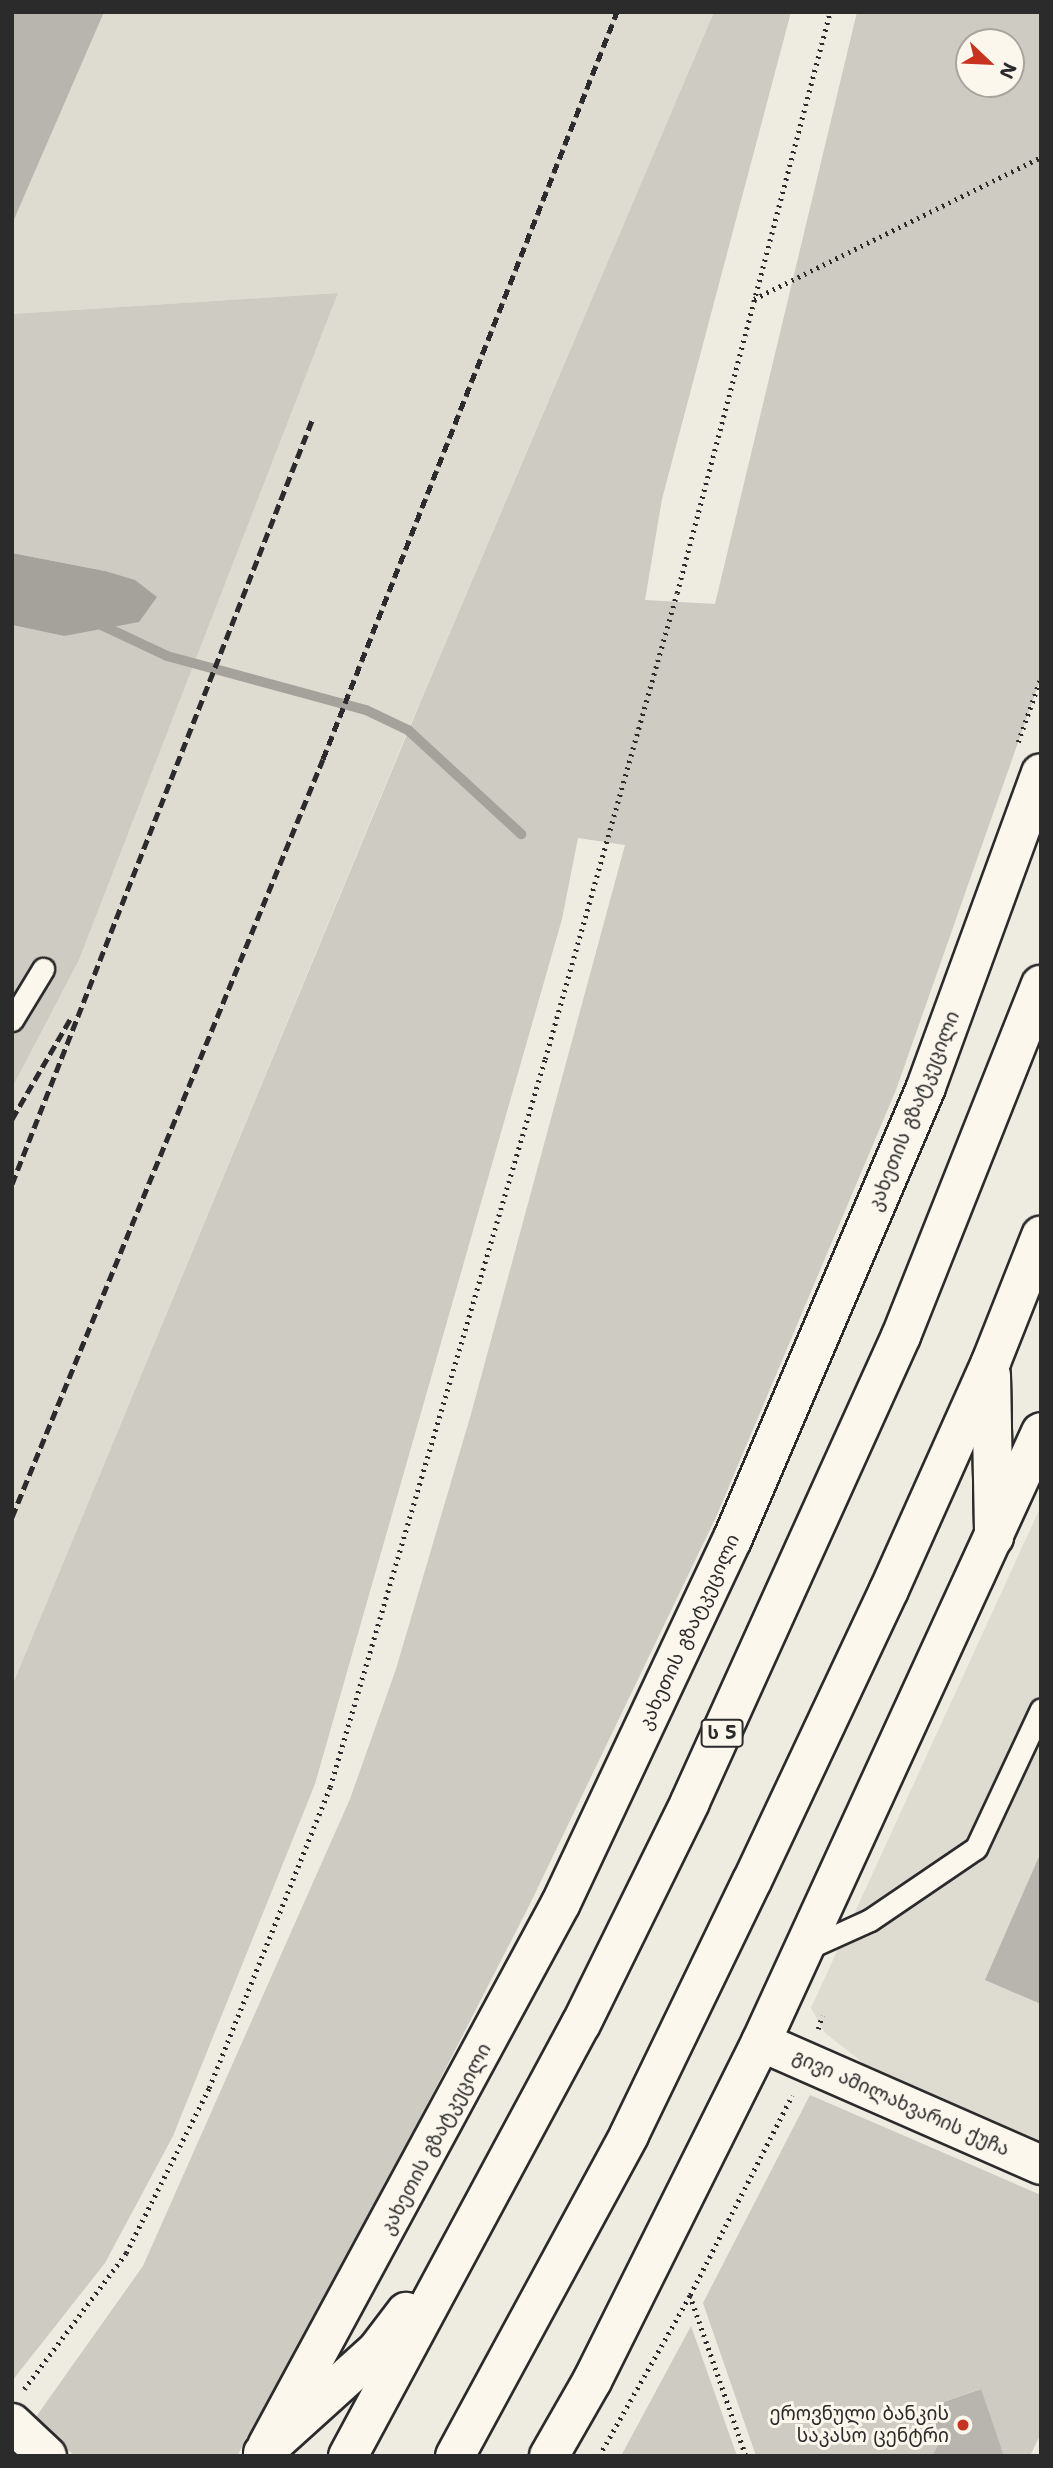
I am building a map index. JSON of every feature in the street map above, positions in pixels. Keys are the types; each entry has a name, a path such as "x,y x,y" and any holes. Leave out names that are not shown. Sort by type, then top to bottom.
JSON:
{"main road":[{"name":"კახეთის გზატკეცილი","path":"262,2455 561,1903 732,1540 926,1087 1027,764"},
{"name":"ს 5","path":"348,2456 478,2219 690,1802 901,1336 1041,985"},
{"path":"454,2456 629,2135 889,1590 991,1362 1041,1236"},
{"path":"991,1362 994,1538"},
{"path":"549,2456 592,2381 761,2042 1041,1432"},
{"name":"გივი ამილახვარის ქუჩა","path":"761,2042 1041,2165"},
{"path":"262,2455 377,2350 478,2219"},
{"path":"16,2408 47,2456"}],"lane":[{"path":"12,1020 43,969"},
{"path":"804,1950 870,1920 976,1848 1041,1709"}],"path":[{"path":"16,2408 126,2253 209,2088 330,1787 545,1059 677,593 830,12"},
{"path":"753,300 1041,157"},
{"path":"1027,764 1041,677"},
{"path":"599,2456 690,2295 794,2092"},
{"path":"690,2295 746,2456"}],"shaded area":[{"path":"12,12 714,12 408,730 12,1686 12,1088 79,960 338,293 12,314"},
{"path":"714,12 791,12 662,499 645,600 715,604 857,12 1041,12 1041,677 896,1090 716,1517 529,1906 331,2292 237,2456 75,2456 33,2421 143,2266 350,1799 396,1669 471,1414 625,845 578,838 562,919 315,1784 173,2136 105,2263 12,2381 12,1686 422,698"},
{"path":"338,293 79,960 12,1088 12,625 64,636 105,571 12,553 12,314"},
{"path":"12,553 105,571 135,580 157,597 139,622 64,636 12,625"},
{"path":"1041,1506 1041,2143 875,2072 825,2033 811,2008"},
{"path":"810,2095 1041,2195 1041,2433 1030,2456 1004,2456 980,2389 926,2408 939,2443 932,2456 756,2456 703,2303"},
{"path":"691,2326 737,2456 621,2456"}],"building":[{"path":"12,12 104,12 12,224"},
{"path":"1041,1852 1041,2004 985,1980"},
{"name":"ეროვნული ბანკის საკასო ცენტრი","path":"981,2389 1004,2456 932,2456 939,2443 926,2408"}],"waterway":[{"path":"97,623 167,656 366,710 408,730 521,834"}],"railway":[{"path":"12,1517 323,759 617,12"},
{"path":"12,1184 313,418"},
{"path":"12,1119 72,1016"}],"place":[{"name":"ეროვნული ბანკის საკასო ცენტრი","path":"963,2425"}]}
